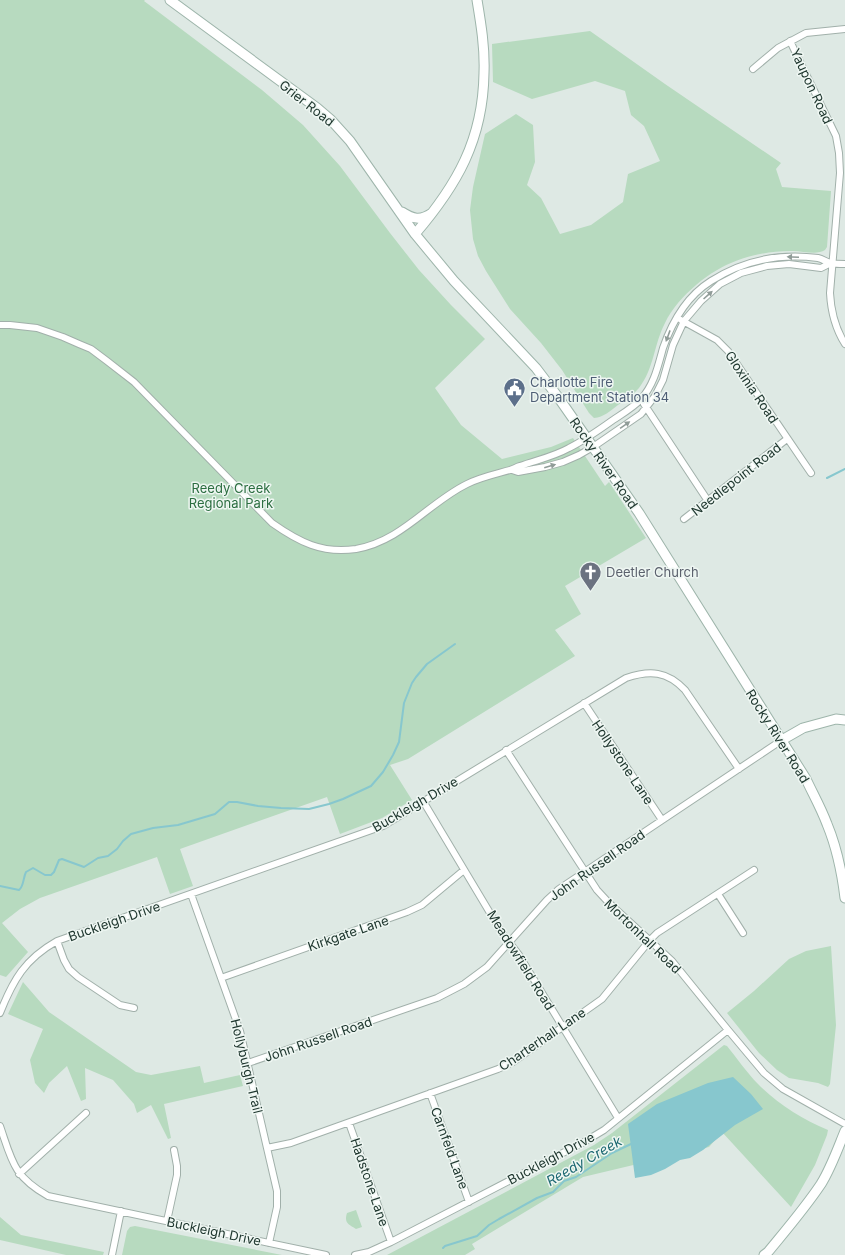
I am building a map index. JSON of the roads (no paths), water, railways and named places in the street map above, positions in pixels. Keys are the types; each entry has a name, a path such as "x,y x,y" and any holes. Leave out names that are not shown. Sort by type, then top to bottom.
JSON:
{"street":[{"name":"Grier Road","path":"170,0 317,108 331,120 350,141 415,234"},
{"path":"415,234 435,211 457,177 475,137 480,117 484,72 484,51 477,0"},
{"path":"753,69 778,48 806,33 845,29"},
{"name":"Yaupon Road","path":"790,41 836,136 842,152 830,293 831,310 836,326 845,344"},
{"path":"400,211 411,217 420,218 426,217 435,211"},
{"name":"Rocky River Road","path":"415,234 454,281 536,368 639,513 806,779 827,824 839,860 845,898"},
{"path":"0,325 37,328 79,344 107,360 134,382 272,523 291,536 314,547 341,550 377,543 415,521 445,497 467,484 562,452 587,438 626,412 641,399 654,381 670,328 676,317 692,297 710,282 733,269 760,259 780,256 805,257 820,259 832,263 845,264"},
{"path":"512,470 518,472 545,467 568,460 593,447 641,414 655,396 663,380 673,345 684,321 701,301 720,284 741,273 767,266 789,264 821,268 832,263"},
{"name":"Gloxinia Road","path":"676,317 717,340 728,351 811,473"},
{"path":"641,399 708,501"},
{"name":"Needlepoint Road","path":"684,519 787,439"},
{"name":"Buckleigh Drive","path":"0,1013 10,989 18,975 42,950 57,942 383,826 584,703 626,678 637,674 655,673 664,675 676,681 686,690 738,769"},
{"name":"Hollystone Lane","path":"584,703 662,820"},
{"name":"John Russell Road","path":"248,1063 437,998 464,984 487,967 547,900 559,889 782,740 803,728 836,719 845,720"},
{"name":"Mortonhall Road","path":"506,750 597,890 672,961 764,1073 778,1085 845,1124"},
{"name":"Meadowfield Road","path":"423,801 502,933 519,955 618,1118"},
{"name":"Kirkgate Lane","path":"221,978 407,912 422,905 464,870"},
{"name":"Charterhall Lane","path":"267,1148 291,1143 503,1067 529,1051 562,1026 602,999 657,933 754,870"},
{"name":"Hollyburgh Trail","path":"191,894 240,1031 267,1148 276,1191 277,1206 269,1243"},
{"path":"718,894 743,933"},
{"path":"57,942 70,969 78,977 120,1005 134,1008"},
{"name":"Buckleigh Drive","path":"355,1255 369,1252 391,1242 584,1142 604,1130 728,1030"},
{"name":"Carnfeld Lane","path":"430,1093 469,1202"},
{"path":"19,1174 86,1113"},
{"name":"Hadstone Lane","path":"349,1122 391,1242"},
{"name":"Buckleigh Drive","path":"0,1126 19,1174 26,1181 48,1196 326,1255"},
{"path":"766,1254 822,1182 845,1131"},
{"path":"167,1221 177,1175 174,1150"},
{"path":"112,1255 121,1211"}],"water":[{"path":"733,1077 751,1094 763,1109 735,1125 703,1150 690,1158 680,1160 651,1175 635,1178 628,1124 657,1104 708,1083"}],"waterway":[{"path":"827,478 845,469"},
{"path":"0,886 19,890 22,886 26,872 33,868 45,875 51,875 54,872 59,860 62,859 84,867 98,858 108,856 131,834 153,828 178,825 215,814 229,802 258,806 309,809 343,799 371,786 383,772 399,742 404,703 412,683 427,664 455,644"},
{"name":"Reedy Creek","path":"443,1248 445,1246 477,1236 489,1225 499,1219 537,1198 553,1192 564,1181 576,1177 612,1153 631,1144"}],"place":[{"name":"Charlotte Fire Department Station 34","path":"514,408"},
{"name":"Deetler Church","path":"591,592"}],"park label":[{"name":"Reedy Creek Regional Park","path":"231,496"}]}
